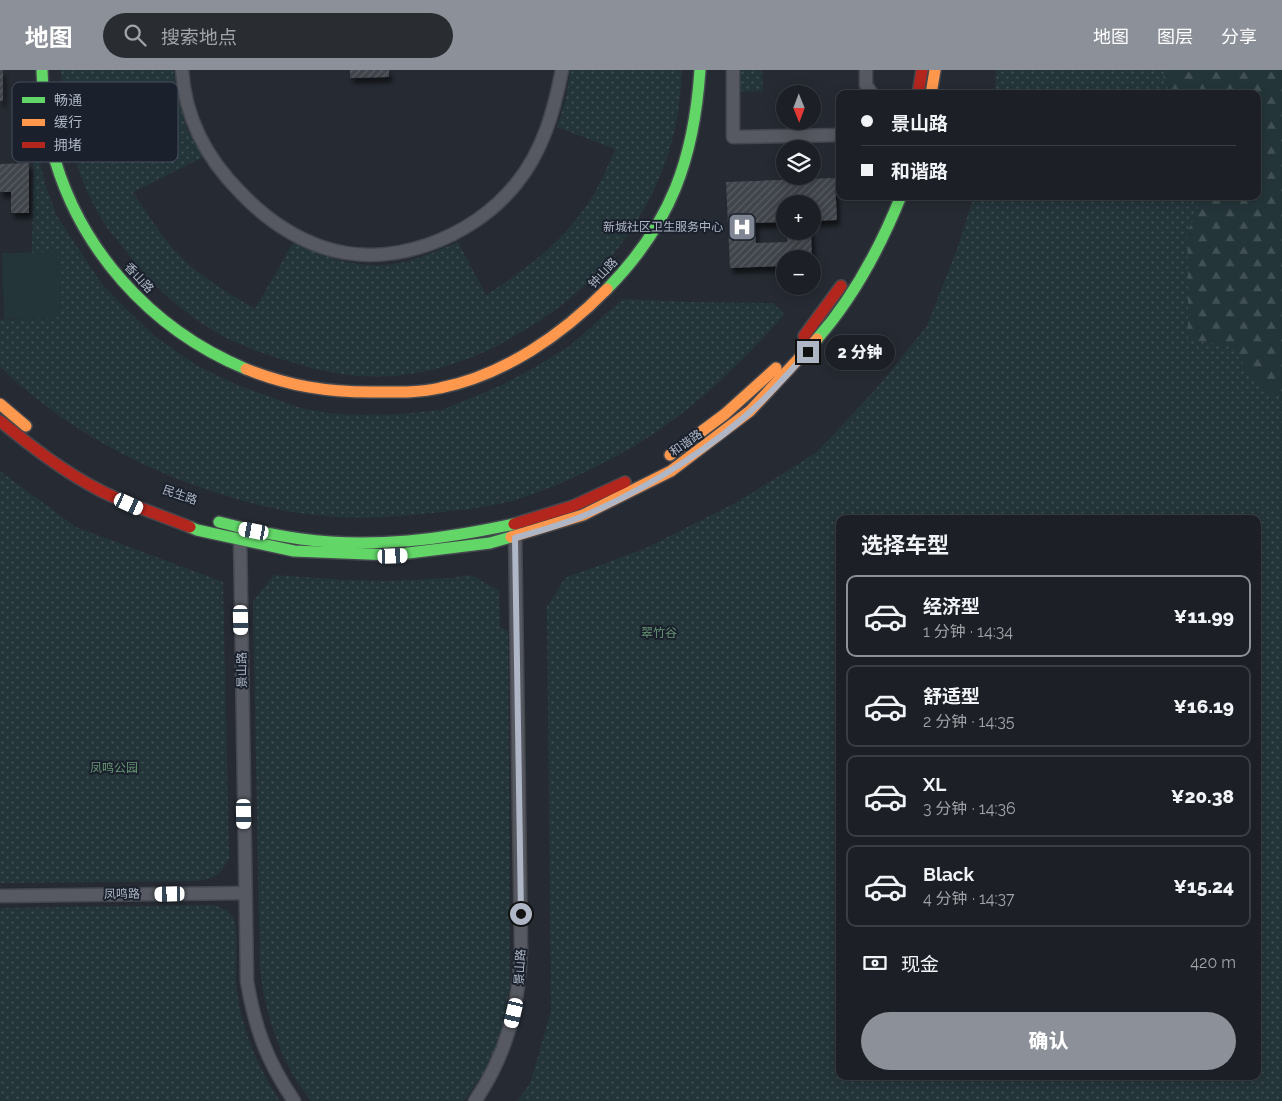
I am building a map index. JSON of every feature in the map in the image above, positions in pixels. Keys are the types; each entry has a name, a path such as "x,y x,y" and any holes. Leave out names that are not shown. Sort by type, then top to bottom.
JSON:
{"main road":[{"name":"钟山路","path":"412,392 448,386 488,373 538,347 585,312 626,270 660,221 684,171 697,112 700,70"},
{"path":"919,90 922,70"},
{"path":"932,90 935,70"},
{"name":"香山路","path":"56,162 64,187 90,240 124,284 162,320 210,352 260,374 294,385 339,392 412,392"},
{"name":"和谐路","path":"240,542 322,554 378,556 443,552 477,547 515,538 560,524 594,511 633,492 701,451 759,404 808,352 852,294 873,258 899,200"},
{"name":"和谐路","path":"660,462 693,440 750,394 798,344 845,280"},
{"path":"0,404 36,434"},
{"path":"0,421 66,471 102,492 142,510 190,528 240,542"},
{"path":"514,524 556,512 635,476"},
{"name":"民生路","path":"204,518 240,529 282,536 323,541 378,544 433,540 467,535 514,524"}],"street":[{"path":"182,70 183,85 196,132 214,163 232,185 255,207 301,238 323,247 351,254 374,254 422,247 468,226 494,207 516,184 548,129 562,70"},
{"path":"733,70 733,138 836,135"},
{"path":"866,70 866,85 869,90"},
{"name":"景山路","path":"475,1101 504,1047 515,1009 520,977 514,524"},
{"name":"景山路","path":"240,529 247,981 259,1036 270,1063 294,1101"},
{"name":"凤鸣路","path":"0,896 245,893"}],"green space":[{"path":"61,70 173,70 176,82 62,82"},
{"path":"570,70 682,70 676,123 671,144 656,186 634,226 607,262 568,300 542,319 509,339 465,360 418,373 373,377 316,369 268,355 239,344 212,330 172,301 138,267 103,221 92,201 76,162 178,162 178,92 186,127 203,157 133,192 177,253 193,268 228,293 255,309 293,243 339,260 376,265 394,264 413,259 458,242 486,295 512,278 561,237 586,206 596,190 615,149 557,127 562,113"},
{"path":"737,70 762,70 763,91 738,92"},
{"name":"翠竹谷","path":"996,70 1282,70 1282,1101 517,1101 530,1084 551,1011 547,607 565,578 644,549 741,500 817,452 876,389 927,326 959,244 973,200 1261,200 1261,90 995,90"},
{"path":"1165,70 1282,70 1282,397 1263,390 1230,346 1188,339 1187,233 1198,211 1197,200 1261,200 1261,90 1169,90 1163,75"},
{"path":"34,162 39,162 46,187 58,218 101,283 157,338 196,365 235,384 301,408 326,413 360,415 399,414 442,410 502,385 567,348 623,299 772,303 784,315 750,352 695,403 655,433 590,470 543,490 512,501 492,505 453,511 393,516 326,516 289,511 230,497 137,461 107,446 51,410 0,367 0,320 60,317 58,252 32,253"},
{"path":"58,252 60,317 4,319 2,253"},
{"name":"凤鸣公园","path":"0,471 76,527 223,582 229,858 220,872 214,876 198,881 0,883"},
{"path":"274,575 390,581 452,578 471,575 499,591 500,627 508,631 510,983 499,1040 486,1069 464,1101 311,1101 291,1071 276,1038 262,986 260,968 253,601"},
{"path":"214,905 227,911 233,917 236,939 236,983 241,1014 250,1044 271,1088 280,1101 0,1101 0,908"}],"building":[{"path":"0,70 3,70 3,101 0,101"},
{"path":"350,70 389,70 389,77 350,78"},
{"path":"29,163 29,213 11,213 11,192 0,192 0,164"},
{"name":"新城社区卫生服务中心","path":"835,178 837,220 821,221 821,195 776,195 776,222 755,223 756,243 811,240 812,250 776,250 776,266 730,268 726,182 776,180 776,185 821,185 821,179"}],"traffic: fast":[{"path":"42,70 43,82"},
{"path":"607,289 648,240 663,215 675,188 685,161 692,133 700,70"},
{"path":"57,162 63,182 79,217 98,250 122,280 149,307 179,331 211,352 246,369"},
{"path":"817,339 843,306 865,271 899,200"},
{"path":"219,522 291,537 328,542 355,543 382,543 435,538 514,524"},
{"path":"190,527 294,551 392,555 490,543 511,537"}],"traffic: slow":[{"path":"932,90 935,70"},
{"path":"246,369 293,384 339,391 406,392 440,388 487,374 531,351 571,322 607,289"},
{"path":"511,537 583,515 671,471 750,411 817,339"},
{"path":"670,455 725,414 776,368"},
{"path":"0,404 26,426"}],"traffic: jam":[{"path":"919,90 922,70"},
{"path":"804,336 841,286"},
{"path":"0,421 49,459 87,484 122,501 190,527"},
{"path":"514,524 573,506 625,482"}],"place":[{"name":"新城社区卫生服务中心","path":"742,227"}],"route":[{"path":"521,914 515,538 594,511 667,473 701,451 759,404 808,352"}]}
